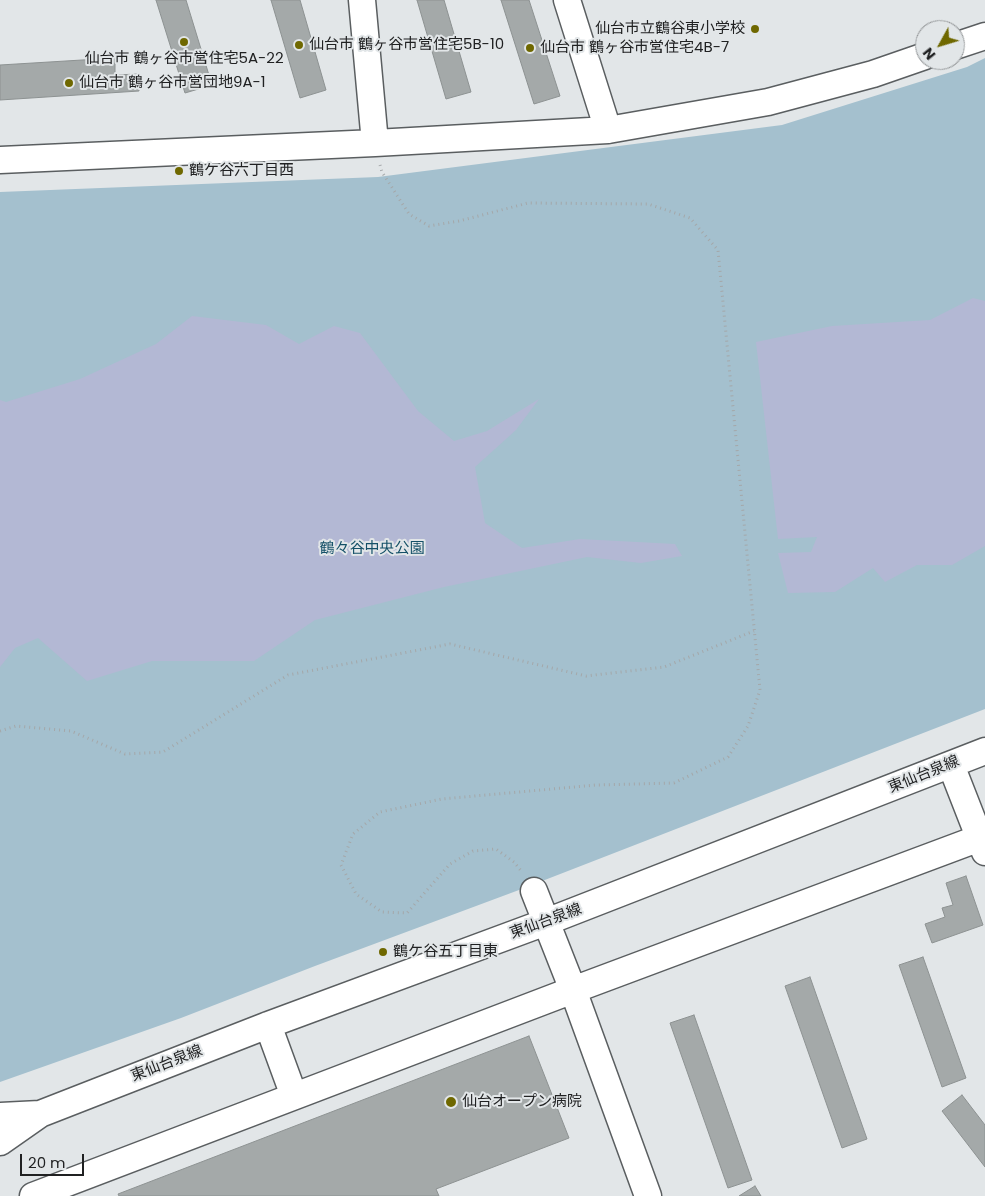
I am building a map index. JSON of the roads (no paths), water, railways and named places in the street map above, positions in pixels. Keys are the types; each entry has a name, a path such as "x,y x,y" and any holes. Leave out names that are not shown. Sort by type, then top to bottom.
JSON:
{"street":[{"path":"362,0 375,143"},
{"path":"567,0 608,130"},
{"path":"965,43 985,36"},
{"path":"0,160 375,143 608,130 768,102 874,74 915,60"},
{"name":"東仙台泉線","path":"0,1142 40,1114 268,1025 546,922 951,765 985,750"},
{"path":"33,1196 573,990 983,842 951,765"},
{"path":"534,891 573,990 648,1196"},
{"path":"268,1025 294,1096"},
{"path":"0,1116 40,1114"}],"place":[{"name":"仙台市立鶴谷東小学校","path":"755,29"},
{"name":"仙台市 鶴ヶ谷市営住宅5A-22","path":"184,42"},
{"name":"仙台市 鶴ヶ谷市営住宅5B-10","path":"299,45"},
{"name":"仙台市 鶴ヶ谷市営住宅4B-7","path":"530,48"},
{"name":"仙台市 鶴ヶ谷市営団地9A-1","path":"69,83"},
{"name":"鶴ケ谷六丁目西","path":"179,171"},
{"name":"鶴ケ谷五丁目東","path":"383,952"},
{"name":"仙台オープン病院","path":"451,1102"}],"park label":[{"name":"鶴々谷中央公園","path":"372,549"}]}
